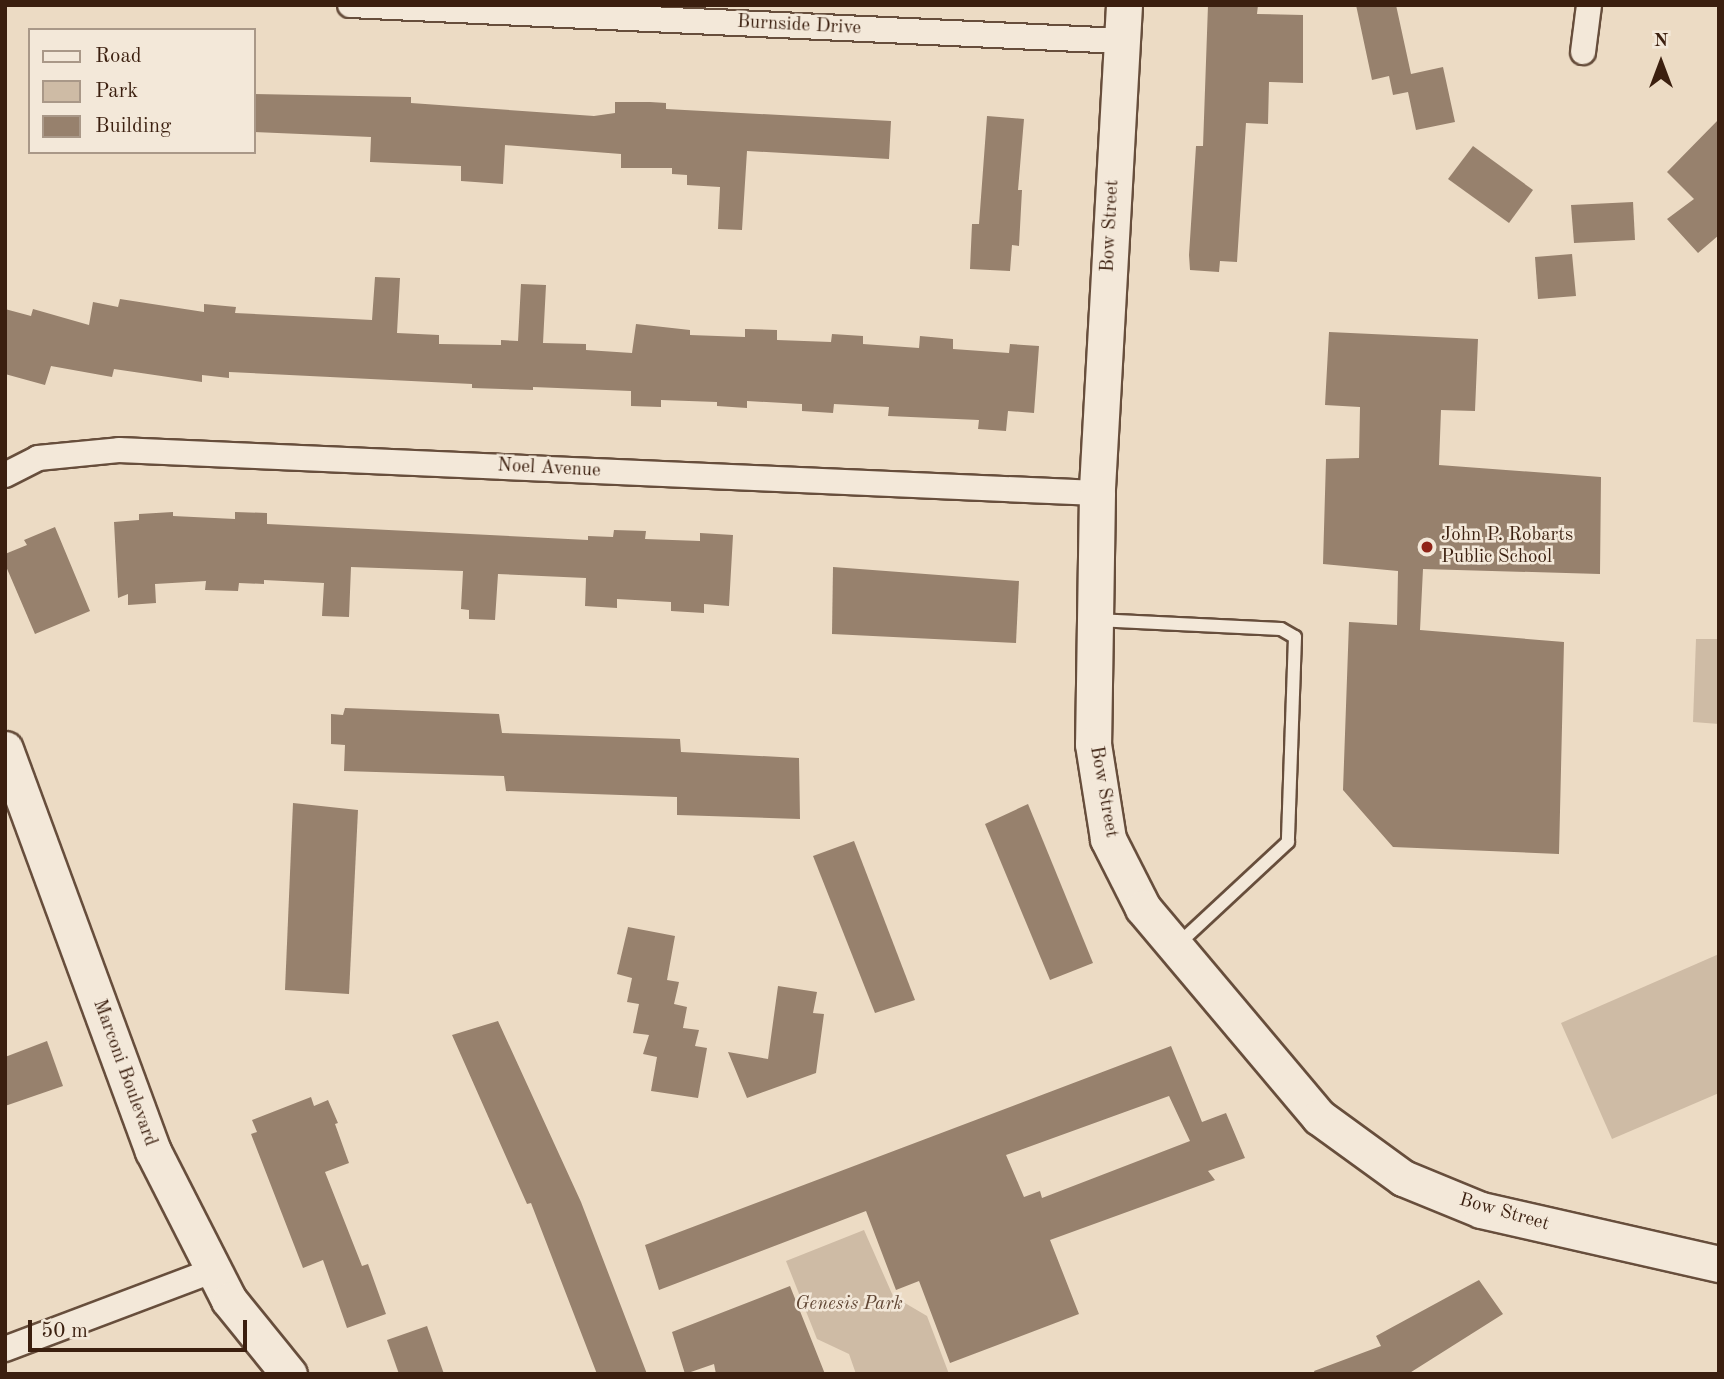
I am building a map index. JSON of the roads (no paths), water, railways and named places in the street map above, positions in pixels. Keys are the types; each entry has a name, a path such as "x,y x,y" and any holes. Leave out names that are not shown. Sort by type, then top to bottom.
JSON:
{"street":[{"name":"Burnside Drive","path":"350,5 1121,41"},
{"name":"Bow Street","path":"1124,5 1097,493 1093,744 1108,839 1143,908 1319,1117 1403,1178 1481,1210 1719,1264"},
{"path":"1583,52 1589,5"},
{"name":"Noel Avenue","path":"5,475 38,458 118,450 1097,493"},
{"name":"Marconi Boulevard","path":"5,749 153,1151 229,1300 289,1374"},
{"path":"5,1349 214,1270"}],"lane":[{"path":"1095,620 1281,629 1294,637 1288,842 1176,947"}],"place":[{"name":"John P. Robarts Public School","path":"1427,547"}],"park label":[{"name":"Genesis Park","path":"849,1305"}]}
